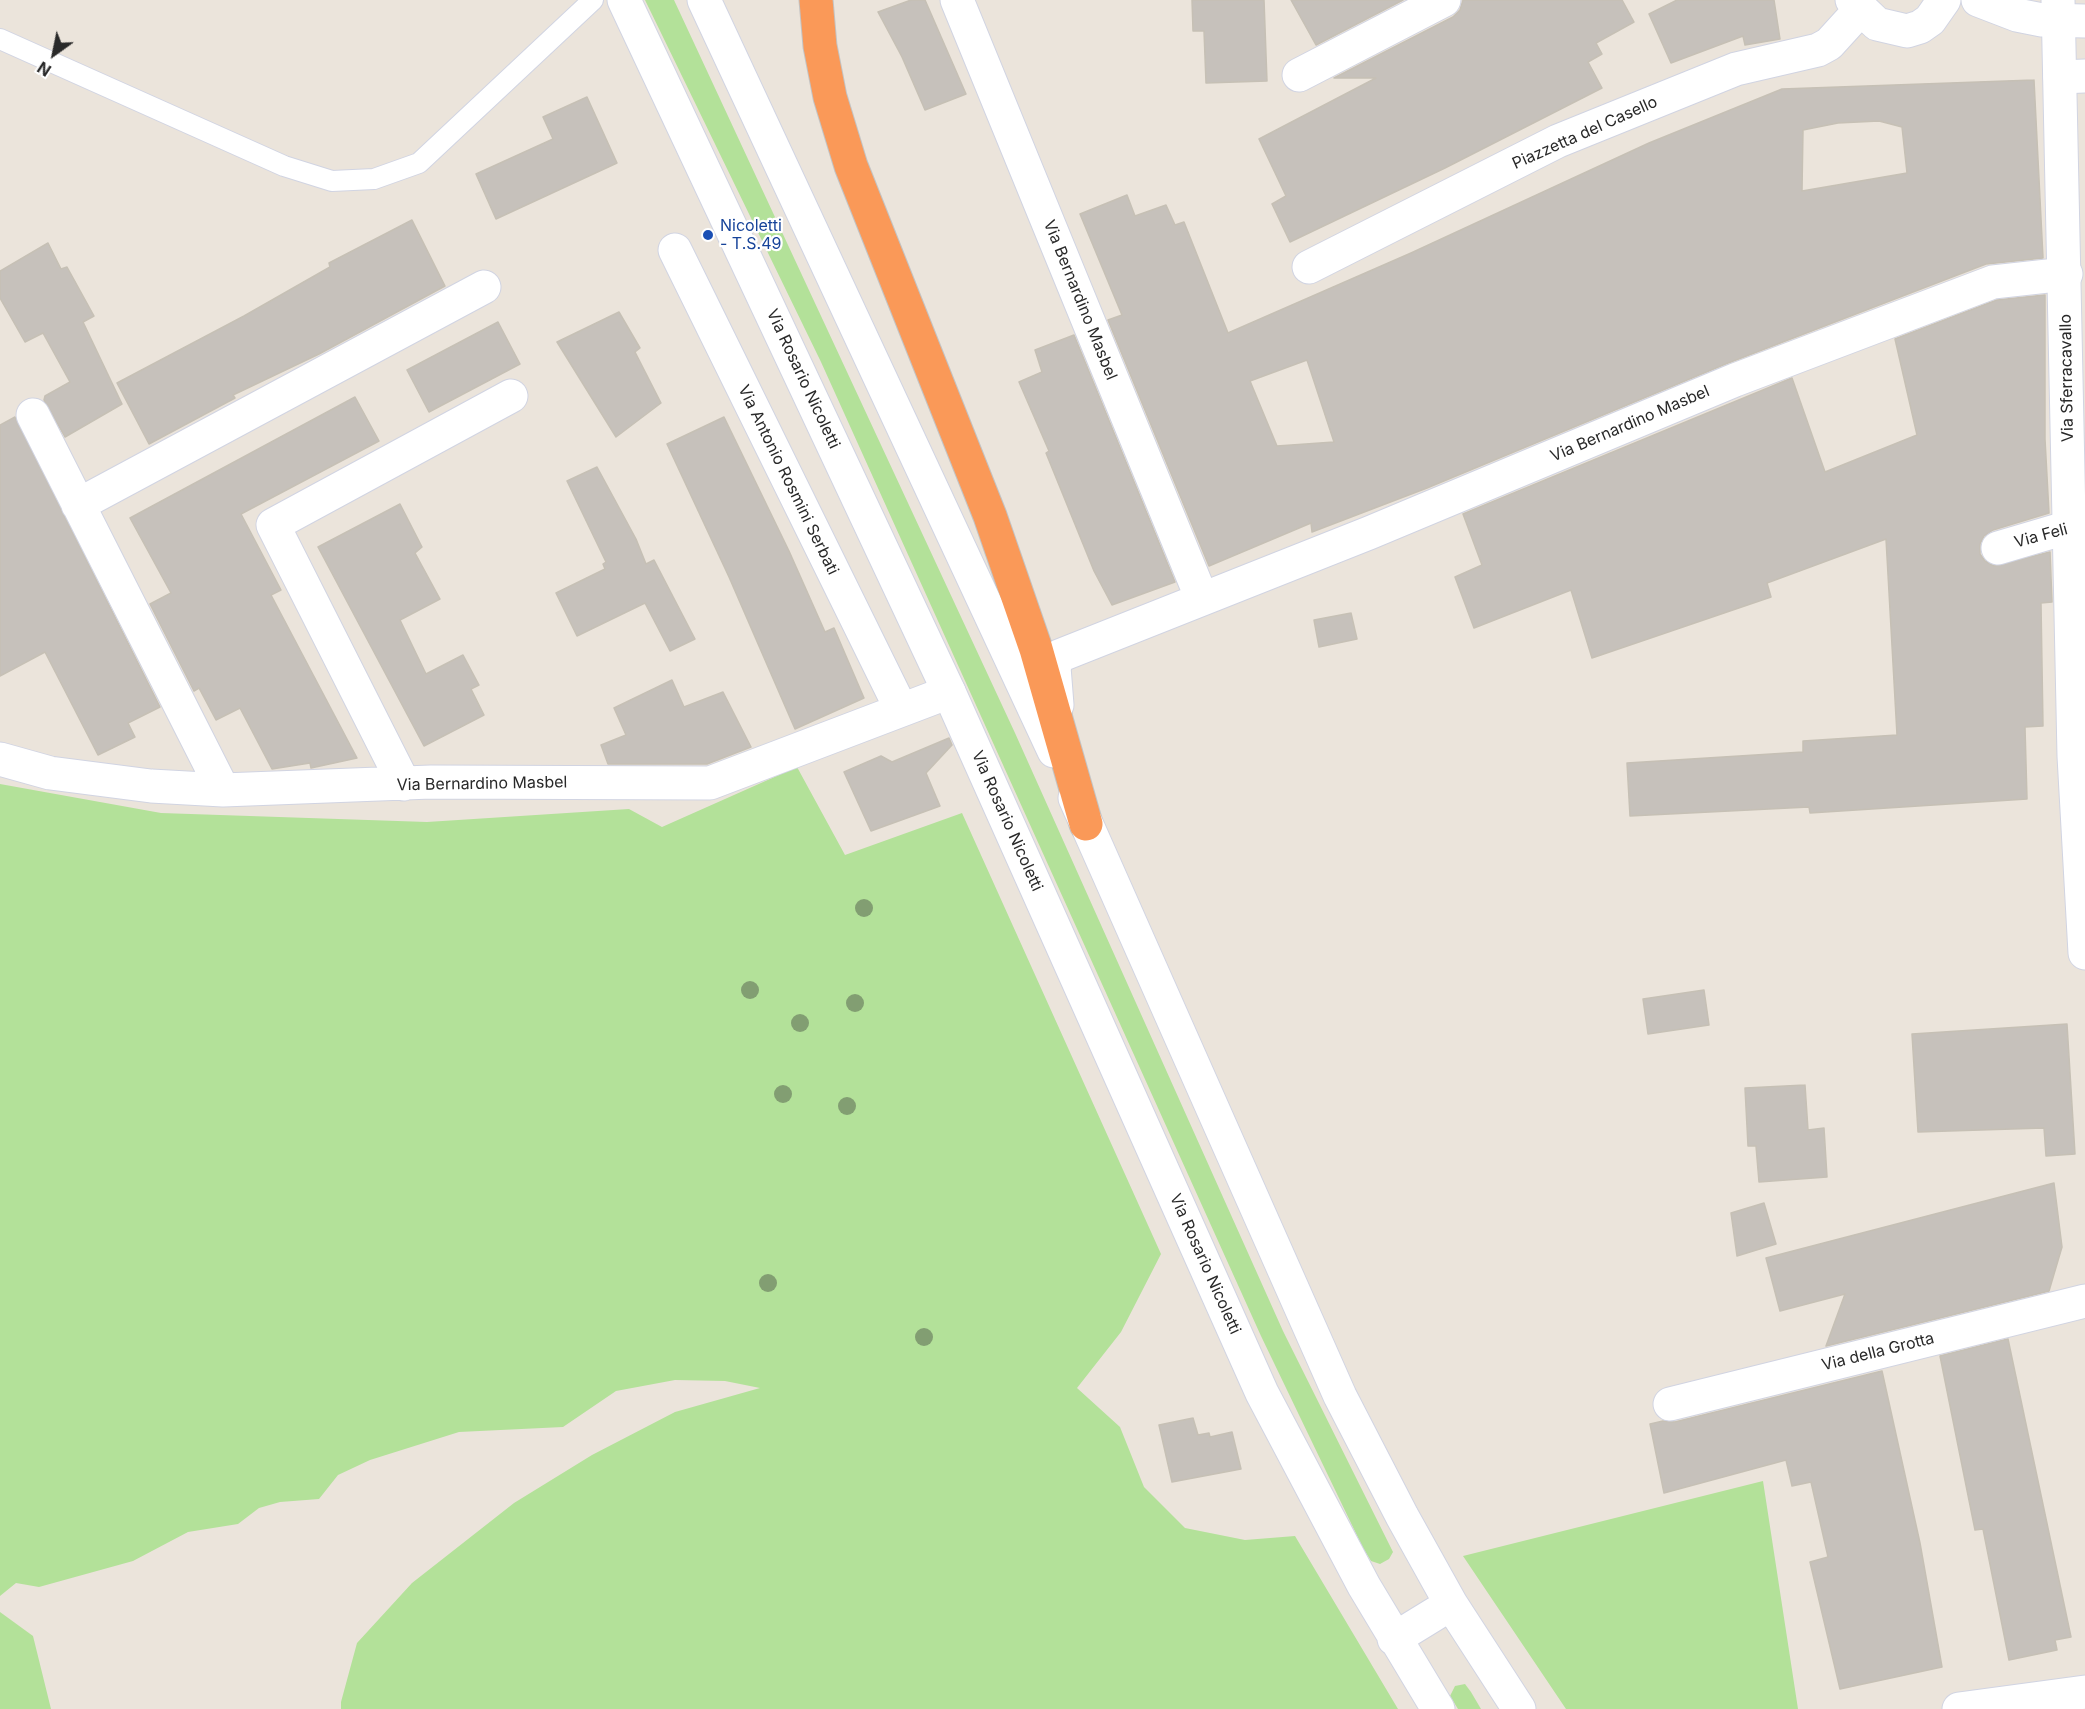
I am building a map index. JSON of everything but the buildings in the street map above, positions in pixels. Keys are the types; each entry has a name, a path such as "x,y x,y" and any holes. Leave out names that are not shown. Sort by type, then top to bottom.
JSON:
{"highway":[{"path":"816,0 820,46 830,97 851,166 990,516 1036,649 1086,824"}],"street":[{"name":"Via Rosario Nicoletti","path":"624,0 949,692 1262,1393 1327,1519 1394,1639 1438,1709"},
{"path":"704,0 1022,677 1340,1396 1451,1604 1519,1709"},
{"name":"Via Bernardino Masbel","path":"957,0 1202,599"},
{"path":"1299,75 1444,0"},
{"path":"1856,5 1877,24 1907,31 1920,27 1930,20 1944,0"},
{"path":"1978,0 2017,15 2067,14"},
{"name":"Piazzetta del Casello","path":"1309,267 1558,141 1736,69 1818,50 1829,44 1856,5"},
{"name":"Via Sferracavallo","path":"2067,14 2072,77 2066,274 2077,527 2085,953"},
{"name":"Via Antonio Rosmini Serbati","path":"675,250 901,709"},
{"name":"Via Bernardino Masbel","path":"1064,748 1054,692 1054,667 1059,656 1369,533 1735,380 1993,282 2066,274"},
{"path":"78,505 484,287"},
{"path":"404,784 273,525 511,396"},
{"path":"33,415 223,790"},
{"name":"Via Feli","path":"1998,548 2077,527"},
{"name":"Via Bernardino Masbel","path":"0,759 50,773 150,786 223,790 404,784 710,783 949,692"},
{"name":"Via della Grotta","path":"1670,1404 2085,1301"},
{"path":"1394,1639 1451,1604"},
{"path":"1959,1709 2085,1692"}],"lane":[{"path":"0,39 284,166 332,181 374,179 419,163 593,0"}],"green space":[{"path":"645,0 674,0 1015,733 1283,1331 1393,1552 1389,1559 1380,1564 1371,1561 1363,1548 1261,1336 821,362"},
{"path":"797,767 845,855 962,813 1161,1254 1121,1332 1077,1388 1120,1427 1144,1487 1185,1528 1245,1540 1295,1536 1398,1709 341,1709 357,1643 412,1583 514,1503 592,1455 675,1412 760,1388 725,1381 675,1380 616,1391 563,1427 459,1432 370,1460 338,1475 319,1499 280,1502 259,1508 238,1524 188,1532 133,1561 39,1587 16,1583 0,1596 0,784 161,813 427,822 629,809 662,827"},
{"path":"1763,1481 1798,1709 1566,1709 1463,1556"},
{"path":"0,1612 33,1636 51,1709 0,1709"},
{"path":"1465,1684 1481,1709 1458,1709 1450,1696 1455,1686"}],"place":[{"name":"Nicoletti - T.S.49","path":"708,235"}]}
